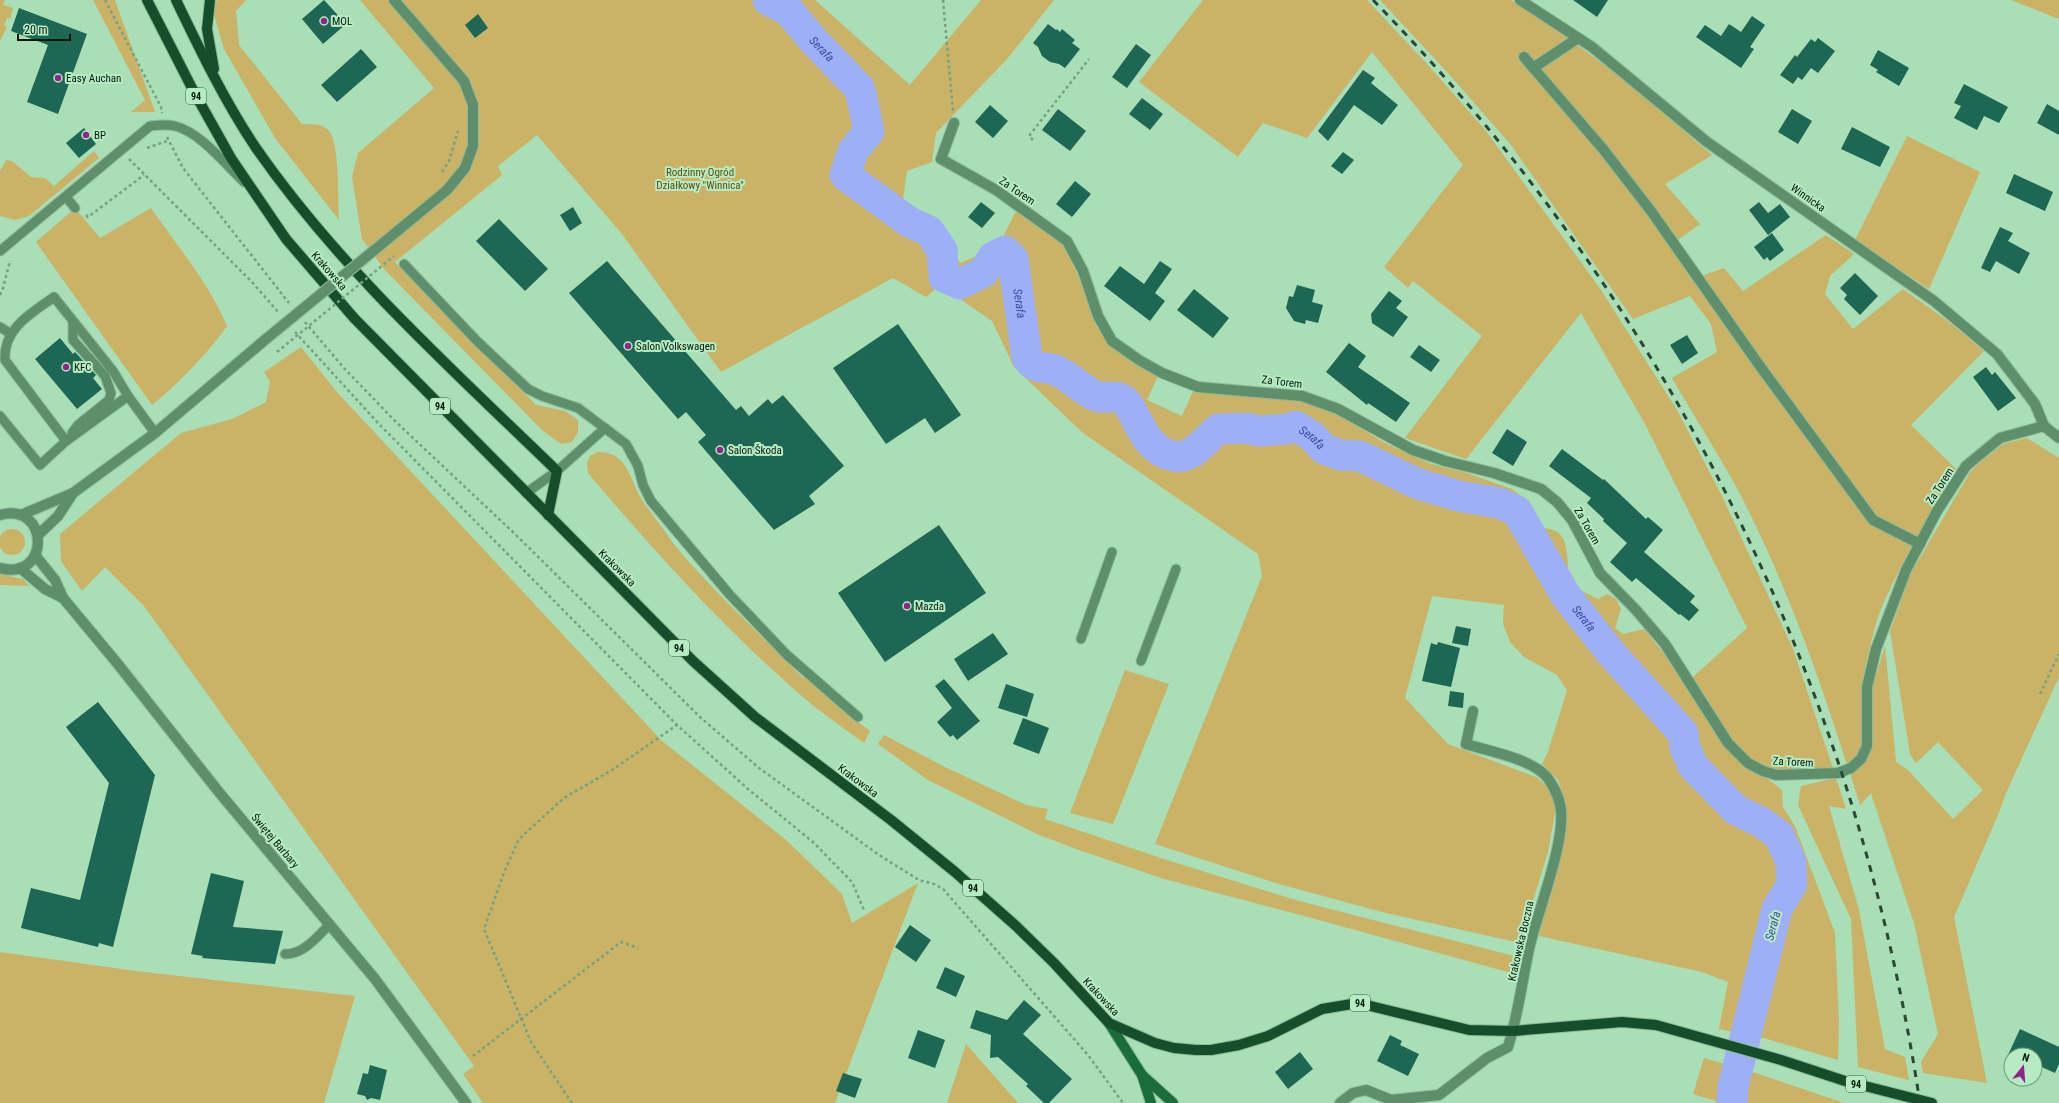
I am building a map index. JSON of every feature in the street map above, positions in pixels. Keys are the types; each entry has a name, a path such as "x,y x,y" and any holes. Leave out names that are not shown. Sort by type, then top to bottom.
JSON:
{"main road":[{"name":"Krakowska","path":"147,0 214,129 251,188 286,239 354,318 704,671 755,717 891,820 955,872 1027,936 1109,1023 1142,1075 1173,1103"},
{"name":"Krakowska","path":"176,0 217,81 255,147 302,210 380,296 557,471"},
{"path":"210,0 207,29 217,81"},
{"path":"548,515 557,471"},
{"name":"94","path":"1109,1023 1133,1035 1155,1043 1174,1048 1196,1050 1211,1050 1239,1045 1268,1036 1322,1009 1339,1004 1358,1003 1469,1030 1513,1031 1622,1022 1656,1025 1781,1060 1845,1081 1932,1103"},
{"name":"Krakowska","path":"1142,1075 1150,1103"}],"street":[{"path":"2,513 22,515 73,493 155,433 266,339 447,190 465,168 473,146 473,104 464,81 394,0"},
{"name":"Winnicka","path":"1520,0 1592,47 1707,142 1934,301 1997,354 2035,404 2044,426 2059,438"},
{"path":"1533,68 1578,38"},
{"path":"1524,57 1603,149 1650,211 1762,369 1873,520 1920,544"},
{"name":"Za Torem","path":"954,123 940,160 996,190 1067,241 1084,271 1098,316 1112,341 1139,360 1162,372 1198,386 1302,396 1338,409 1413,450 1445,461 1494,473 1541,489 1557,502 1572,520 1600,572 1636,610 1665,644 1728,743 1742,758 1763,771 1776,776 1825,775 1851,768 1861,759 1867,746 1867,687 1876,649 1903,577 1937,511 1966,466 2000,438 2044,426"},
{"path":"38,535 58,516 73,493"},
{"path":"0,568 10,570 20,568 28,564 35,556 39,546 38,535 34,525 22,515"},
{"name":"Świętej Barbary","path":"35,556 55,580 63,598 117,663 228,803 375,979 466,1103"},
{"name":"Świętej Barbary","path":"20,568 45,589 63,598"},
{"name":"Krakowska Boczna","path":"1340,1103 1354,1093 1366,1090 1391,1100 1439,1095 1487,1058 1508,1047 1513,1031 1529,948 1559,840 1560,804 1555,791 1545,775 1534,767 1466,744 1473,711"}],"lane":[{"path":"0,250 122,151 150,126 164,124 176,126 190,132 251,188"},
{"path":"66,197 75,208"},
{"path":"404,264 477,341 528,388 542,396 578,408 626,444 638,466 643,485 651,501 730,595 787,655 858,717"},
{"path":"66,441 12,371 2,353 11,334 21,320 54,297 113,371 128,396 155,433"},
{"path":"66,441 78,424 109,400 111,393 105,376 73,340 73,322"},
{"path":"0,327 11,334"},
{"path":"0,416 40,465 66,441 128,396"},
{"path":"526,493 557,471 605,428"},
{"path":"1081,639 1112,552"},
{"path":"1141,661 1176,569"},
{"path":"285,954 292,955 300,952 330,924"}],"path":[{"path":"105,0 161,107 162,114"},
{"path":"943,0 954,123"},
{"path":"1033,140 1029,136 1089,59"},
{"path":"441,174 449,161 458,133 458,126"},
{"path":"166,134 168,141 183,168 294,309"},
{"path":"143,149 168,141"},
{"path":"122,151 144,175 252,282 280,314"},
{"path":"129,159 134,156"},
{"path":"75,208 88,217 144,175"},
{"path":"277,352 394,256"},
{"path":"303,320 343,367 395,420 515,534 717,732 759,768 880,855 919,880 934,884 943,889 1088,1055 1123,1103"},
{"path":"294,330 380,424 677,725 748,789 813,842 852,882 864,910"},
{"path":"2040,694 2059,654"},
{"path":"572,1103 532,1042 484,929 505,870 519,839 564,798 612,770 677,725"},
{"path":"473,1056 621,942 638,948"}],"green space":[{"path":"0,0 5,0 3,5 13,8 10,19 7,18 4,26 7,27 0,41"},
{"path":"93,0 115,0 155,112 131,112 145,100"},
{"path":"217,0 246,0 236,11 239,45 302,124 316,124 322,126 328,130 332,136 336,158 339,220 275,138 224,49 213,11"},
{"name":"Rodzinny Ogród Działkowy \"Winnica\"","path":"360,0 815,0 910,85 981,0 1054,0 1007,59 936,133 932,162 907,171 902,206 942,229 960,263 998,247 1016,211 1062,243 1077,273 1096,326 1113,349 1159,374 1147,400 1182,416 1194,389 1302,401 1340,416 1385,443 1431,464 1464,472 1512,489 1520,495 1531,524 1554,530 1561,536 1566,549 1570,585 1598,599 1607,594 1616,599 1621,609 1615,628 1623,634 1644,629 1670,661 1724,744 1782,790 1783,807 1795,826 1835,933 1839,1022 1838,1060 1767,1039 1719,1029 1728,982 1702,972 1539,936 1566,823 1565,801 1558,780 1542,764 1548,752 1567,690 1557,675 1524,657 1510,642 1503,624 1504,605 1432,596 1405,698 1448,744 1536,777 1549,788 1556,807 1548,852 1520,943 1382,912 1279,884 1155,844 1262,576 1258,554 1083,433 1014,367 992,321 940,285 926,297 893,278 721,372 622,234 537,135 498,166 502,175 395,262 536,405 565,411 578,420 578,432 572,442 561,444 542,430 384,269 362,239 352,177 358,153 434,88"},
{"path":"1203,0 1367,0 1429,66 1486,131 1601,290 1677,410 1721,494 1793,649 1833,768 1782,771 1766,766 1751,758 1739,748 1728,735 1692,678 1747,628 1645,424 1581,313 1466,459 1405,438 1482,336 1413,281 1408,288 1384,267 1463,165 1372,52 1307,138 1263,123 1238,157 1139,82"},
{"path":"1380,0 1511,0 1553,27 1623,79 1712,155 1665,184 1700,224 1671,245 1701,276 1724,268 1743,291 1826,235 1854,254 1830,276 1825,294 1853,329 1903,289 1949,322 1984,351 1911,425 1957,470 1916,538 1878,617 1862,682 1861,704 1864,736 1862,746 1856,756 1847,765 1824,694 1798,624 1754,521 1721,460 1672,378 1717,352 1711,324 1690,296 1633,319 1511,145 1448,73"},
{"path":"2011,0 2059,0 2059,19"},
{"path":"1907,136 1980,172 1929,289 1855,240"},
{"path":"94,151 99,158 29,216 15,220 0,216 0,171 6,160 12,161 31,177 45,178 54,186"},
{"path":"75,208 100,238 151,208 202,280 220,310 227,326 192,368 152,405 36,242"},
{"path":"301,347 336,391 662,741 785,839 842,894 852,923 918,883 835,1103 483,1103 463,1074 474,1066 144,606 105,567 82,591 61,561 60,534 181,433 232,419 266,402 270,382 264,372"},
{"path":"2027,438 2059,458 2059,677 2006,793 1954,917 1987,1083 1923,1073 1921,1062 1938,1034 1914,923 1871,793 1860,805 1850,773 1865,760 1871,748 1873,684 1885,646 1896,762 1908,770 1953,819 1983,790 1938,742 1916,763 1910,754 1890,631 1911,573 1972,469 2003,444"},
{"path":"598,452 609,453 617,457 623,463 646,506 682,554 716,591 803,678 807,677 849,715 870,731 864,743 812,705 796,691 741,640 688,586 588,473 587,463 590,456"},
{"path":"12,529 21,533 25,542 21,551 12,555 3,551 -1,542 3,533"},
{"path":"0,574 23,579 29,586 0,585"},
{"path":"1125,670 1169,684 1113,824 1070,813"},
{"path":"884,735 945,767 1026,805 1048,809 1045,819 1170,861 1299,901 1518,957 1515,974 1164,879 1076,849 1037,834 928,780 878,744"},
{"path":"1836,778 1846,809 1829,806 1859,910 1885,1049 1905,1057 1909,1080 1858,1067 1851,919 1798,805 1801,786"},
{"path":"0,952 136,971 355,996 324,1103 0,1103"},
{"path":"966,1044 1018,1103 947,1103"},
{"path":"1704,1058 1759,1074 1844,1103 1715,1103 1716,1101 1693,1094"}],"building":[{"name":"MOL","path":"324,0 346,24 323,44 302,19"},
{"path":"1573,0 1608,0 1597,17"},
{"path":"19,8 87,34 58,114 27,102 48,45 11,31"},
{"path":"478,14 488,28 475,38 465,25"},
{"path":"1752,16 1765,25 1750,47 1754,49 1741,68 1696,37 1705,25 1721,36 1729,24 1741,32"},
{"path":"1048,24 1060,32 1062,29 1075,40 1072,43 1080,49 1065,68 1059,64 1050,62 1042,56 1038,47 1033,43"},
{"path":"1818,38 1835,51 1818,73 1811,68 1802,80 1798,77 1793,84 1780,75 1795,55 1797,57 1811,39 1815,42"},
{"path":"1136,44 1151,55 1127,88 1112,77"},
{"path":"361,49 377,67 337,102 321,85"},
{"path":"1878,50 1909,68 1899,86 1876,72 1878,70 1870,65"},
{"path":"1363,70 1375,78 1371,83 1398,105 1382,125 1354,105 1328,141 1318,131"},
{"path":"1964,84 2008,107 1999,123 1984,116 1977,130 1954,118 1961,106 1954,103"},
{"path":"1142,98 1163,114 1150,130 1129,114"},
{"path":"2047,104 2059,111 2059,135 2037,123"},
{"path":"990,105 1008,121 993,138 975,122"},
{"path":"1058,109 1086,131 1070,151 1042,130"},
{"path":"1792,109 1812,121 1798,144 1778,132"},
{"path":"1852,127 1890,147 1880,167 1841,149"},
{"name":"BP","path":"84,128 96,144 79,158 66,143"},
{"path":"1343,152 1354,160 1342,174 1331,166"},
{"path":"2014,174 2053,192 2045,211 2006,193"},
{"path":"1075,181 1091,194 1072,217 1056,204"},
{"path":"981,202 995,213 982,228 968,217"},
{"path":"1759,202 1768,213 1780,204 1790,217 1768,235 1749,210"},
{"path":"573,207 582,223 570,231 560,215"},
{"path":"499,219 548,269 525,291 476,241"},
{"path":"2000,227 2013,233 2008,241 2030,253 2019,274 1996,261 1990,272 1981,268"},
{"path":"1772,233 1784,250 1770,261 1767,257 1764,260 1754,247"},
{"path":"607,261 736,410 741,406 749,416 768,399 772,404 783,395 844,466 809,496 815,504 774,530 698,442 706,435 686,412 678,419 569,293"},
{"path":"1160,261 1172,269 1155,293 1165,301 1150,321 1104,286 1120,266 1144,284"},
{"path":"1855,273 1878,296 1860,315 1844,299 1847,295 1840,288"},
{"path":"1297,285 1315,290 1312,302 1323,305 1318,323 1306,320 1305,324 1294,321 1286,308 1289,296 1293,297"},
{"path":"1194,289 1229,318 1213,338 1177,310"},
{"path":"1389,291 1402,301 1396,308 1408,317 1393,337 1372,323 1371,314"},
{"path":"898,324 961,415 935,433 925,418 886,444 833,368"},
{"path":"1687,335 1698,353 1682,364 1670,345"},
{"name":"KFC","path":"60,338 73,354 75,352 96,375 93,378 102,389 77,409 35,359"},
{"path":"1349,343 1366,356 1358,367 1410,403 1396,422 1368,403 1367,405 1326,372"},
{"path":"1419,345 1440,360 1431,372 1410,357"},
{"path":"1986,367 1992,375 1995,372 2016,398 1998,411 1973,377"},
{"path":"1507,429 1527,442 1513,466 1492,453"},
{"path":"1562,449 1603,480 1604,479 1646,519 1648,517 1663,530 1644,552 1695,596 1690,602 1699,610 1689,621 1680,614 1679,615 1636,578 1632,582 1610,562 1627,543 1603,521 1604,519 1587,503 1591,498 1549,466"},
{"name":"Mazda","path":"939,525 986,593 885,662 838,593"},
{"path":"1456,626 1471,629 1468,646 1452,643"},
{"path":"993,633 1008,654 968,681 954,659"},
{"path":"1438,642 1460,648 1451,687 1422,681 1431,643 1437,645"},
{"path":"944,679 980,721 957,740 953,735 950,737 937,722 952,708 935,686"},
{"path":"1006,684 1034,694 1027,717 998,708"},
{"path":"1450,691 1464,693 1463,708 1448,706"},
{"path":"98,702 155,775 113,947 99,943 98,947 21,928 31,888 80,900 109,783 66,727"},
{"path":"1023,718 1049,728 1039,754 1013,744"},
{"path":"211,873 244,881 233,927 283,931 275,964 202,958 203,956 191,954"},
{"path":"910,925 931,940 916,962 895,947"},
{"path":"945,967 965,976 956,997 936,988"},
{"path":"1024,1000 1041,1015 1023,1034 1072,1079 1049,1103 1044,1103 1026,1086 1028,1084 998,1057 990,1058 991,1035 970,1028 976,1010 1007,1020"},
{"path":"2020,1029 2059,1047 2059,1064 2055,1073 2043,1068 2043,1047 2012,1047"},
{"path":"918,1030 945,1040 935,1068 908,1058"},
{"path":"1390,1035 1402,1041 1400,1045 1419,1054 1408,1076 1377,1061"},
{"path":"1300,1052 1313,1069 1288,1089 1275,1072"},
{"path":"370,1065 387,1070 380,1100 371,1098 367,1100 365,1096 357,1094 363,1073 368,1074"},
{"path":"843,1073 862,1079 855,1098 836,1091"}],"waterway":[{"name":"Serafa","path":"768,0 789,11 813,40 860,89 869,131 853,151 845,175 909,222 929,231 942,250 944,277 960,284 984,272 993,257 1005,251 1013,259 1027,357 1033,364 1039,367 1055,370 1096,396 1120,398 1126,402 1131,409 1146,437 1153,445 1162,452 1174,456 1187,455 1193,452 1218,429 1246,428 1260,431 1286,429 1296,426 1313,437 1324,449 1340,455 1360,456 1418,484 1459,496 1499,503 1517,511 1566,596 1611,653 1683,733 1685,748 1693,766 1736,810 1761,822 1779,835 1791,862 1792,884 1777,909 1733,1087 1732,1103"}],"railway":[{"path":"1373,0 1479,117 1574,241 1659,372 1734,508 1797,650 1849,797 1891,948 1920,1103"}],"place":[{"name":"MOL","path":"324,21"},
{"name":"Easy Auchan","path":"58,78"},
{"name":"BP","path":"86,135"},
{"name":"Salon Volkswagen","path":"628,346"},
{"name":"KFC","path":"66,367"},
{"name":"Salon Škoda","path":"720,450"},
{"name":"Mazda","path":"907,606"}]}
